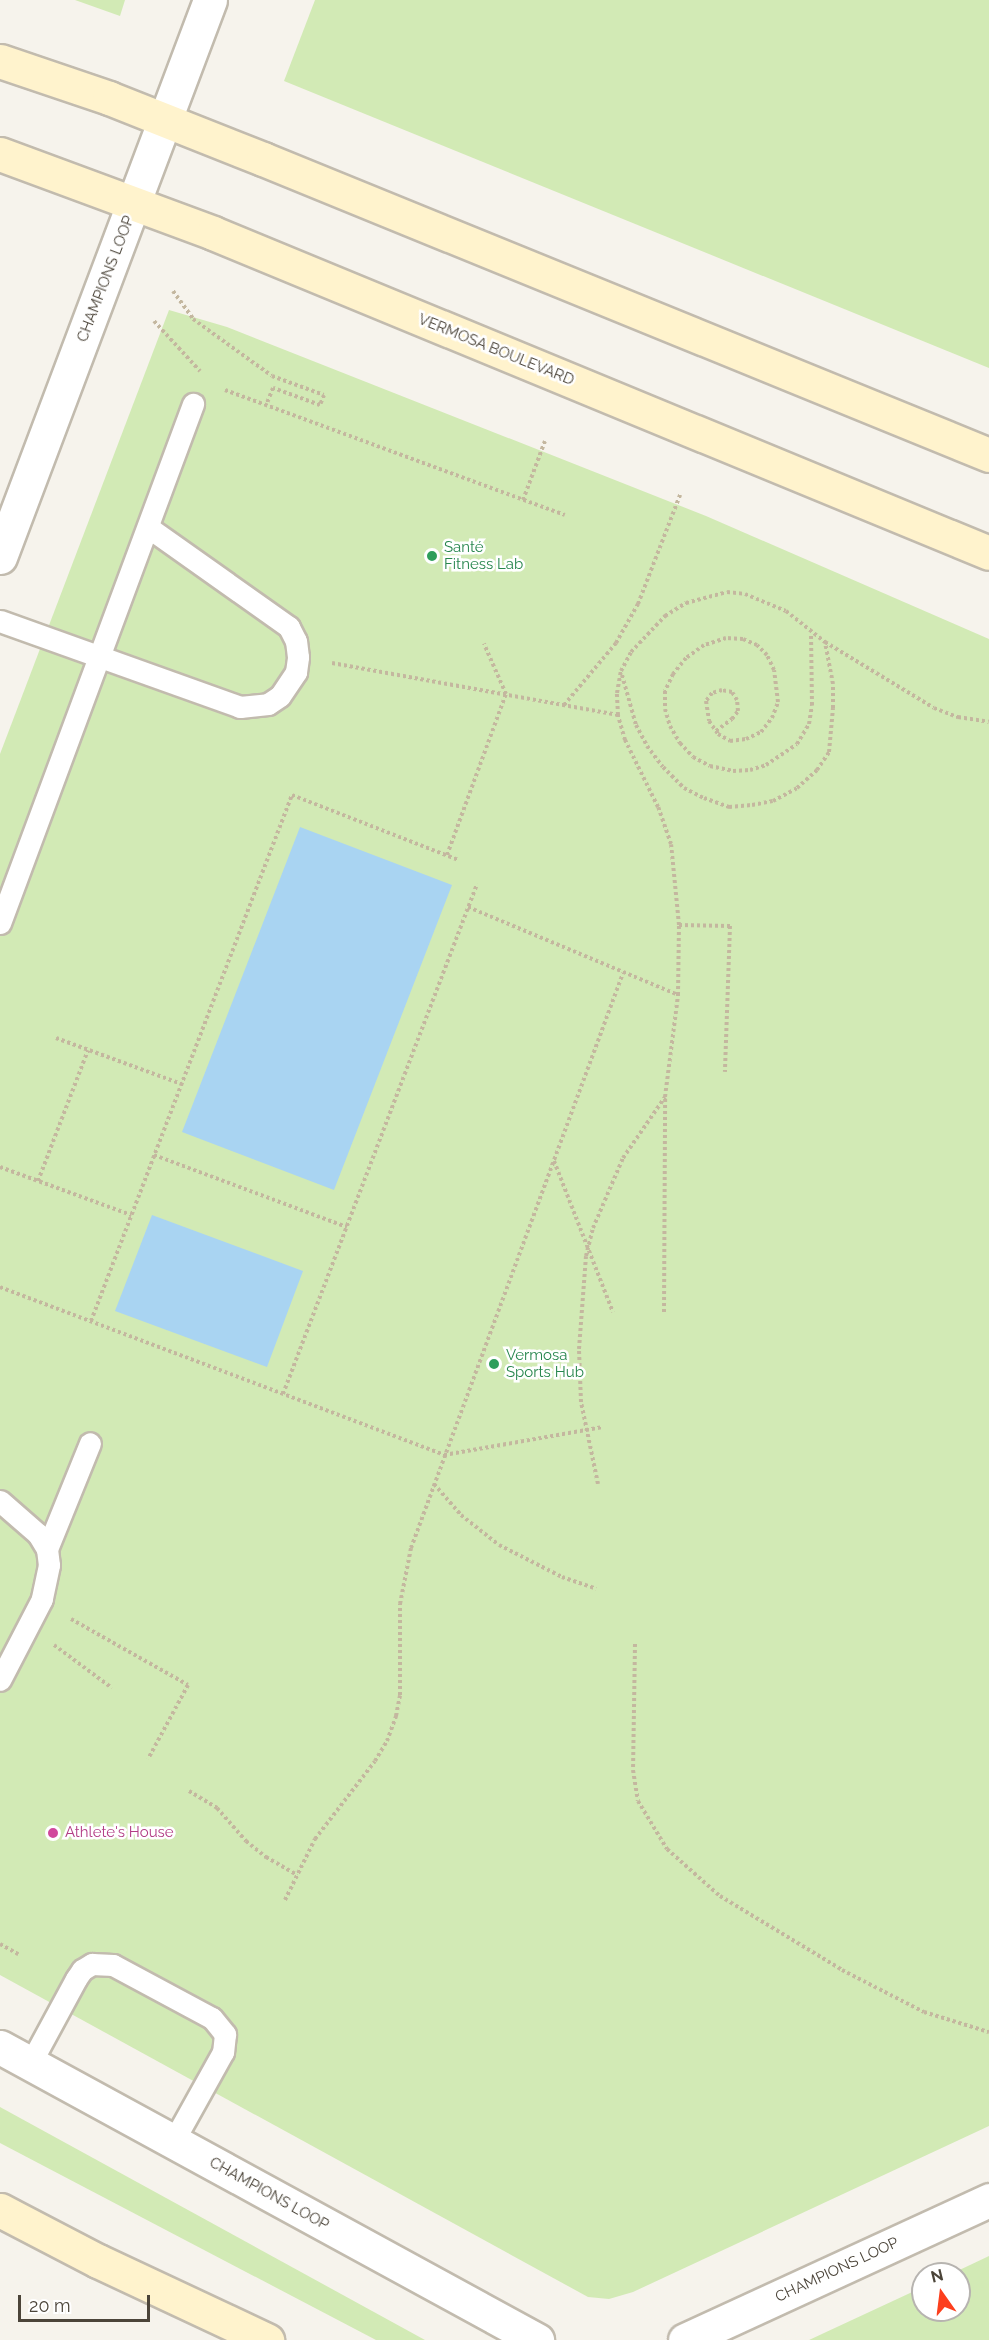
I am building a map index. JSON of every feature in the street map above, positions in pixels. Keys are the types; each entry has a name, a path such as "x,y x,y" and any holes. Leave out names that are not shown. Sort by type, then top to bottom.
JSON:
{"main road":[{"path":"0,61 165,121 989,455"},
{"name":"VERMOSA BOULEVARD","path":"0,154 213,233 989,553"},
{"path":"0,2210 235,2332 267,2340"}],"street":[{"name":"CHAMPIONS LOOP","path":"0,557 210,0"},
{"name":"CHAMPIONS LOOP","path":"0,2047 537,2340"},
{"name":"CHAMPIONS LOOP","path":"685,2340 989,2200"}],"lane":[{"path":"0,923 194,404"},
{"path":"0,621 240,707 268,704 289,686 297,672 296,642 289,627 148,527"},
{"path":"47,1549 90,1443"},
{"path":"0,1501 39,1534 47,1549 49,1565 42,1599 0,1680"},
{"path":"30,2064 76,1979 82,1970 92,1964 113,1965 212,2018 225,2034 223,2052 173,2142"}],"path":[{"path":"174,291 193,319 272,376 324,395 320,405 273,388 266,405"},
{"path":"154,321 202,373"},
{"path":"218,385 266,405 565,515"},
{"path":"523,500 545,441"},
{"path":"564,705 616,643 638,604 680,495"},
{"path":"664,1312 665,1097 678,995 679,925 671,844 658,807 625,740 618,715 617,693 621,671 631,652 665,616 686,603 727,592 745,594 765,600 786,611 825,642 934,708 958,717 989,722"},
{"path":"716,731 732,719 738,711 737,700 732,692 722,690 712,693 706,701 709,721 716,731 730,741 746,739 761,732 772,718 778,702 774,670 767,655 757,645 743,639 726,638 704,645 686,658 673,674 665,691 665,709 670,726 680,743 693,757 710,766 733,771 750,770 766,765 797,744 809,724 812,705 811,632"},
{"path":"621,671 636,725 647,746 663,767 684,788 704,798 729,807 753,805 773,801 797,788 817,770 829,752 833,732 833,696 825,642"},
{"path":"447,855 506,694 484,644"},
{"path":"332,663 618,715"},
{"path":"91,1321 292,795 459,860"},
{"path":"283,1394 477,885"},
{"path":"468,907 678,995"},
{"path":"679,925 730,926 726,1072"},
{"path":"285,1900 328,1820 375,1761 387,1741 396,1716 400,1695 399,1634 404,1576 444,1455 623,973"},
{"path":"56,1038 182,1084"},
{"path":"38,1181 88,1050"},
{"path":"597,1484 585,1430 579,1349 582,1289 588,1251 593,1228 623,1158 665,1097"},
{"path":"154,1155 346,1227"},
{"path":"554,1160 613,1312"},
{"path":"0,1167 131,1215"},
{"path":"0,1287 444,1455 602,1427"},
{"path":"434,1484 461,1515 499,1545 562,1577 596,1589"},
{"path":"64,1615 188,1685 148,1759"},
{"path":"49,1641 112,1688"},
{"path":"635,1644 633,1770 638,1801 667,1849 720,1896 842,1970 924,2012 989,2032"},
{"path":"189,1791 217,1808 246,1841 266,1857 297,1875"},
{"path":"0,1944 18,1954"}],"green space":[{"path":"75,0 125,0 120,16"},
{"path":"315,0 989,0 989,368 284,81"},
{"name":"Vermosa Sports Hub","path":"169,310 227,327 706,516 989,639 989,2126 633,2292 609,2299 588,2297 0,1975 0,754"},
{"path":"0,2107 425,2340 376,2340 0,2143"},
{"path":"989,2256 989,2340 809,2340 911,2293 911,2322 971,2322 971,2265"}],"water":[{"path":"300,827 452,885 334,1190 182,1132"},
{"path":"152,1215 303,1271 267,1367 115,1311"}],"place":[{"name":"Santé Fitness Lab","path":"432,556"},
{"name":"Vermosa Sports Hub","path":"494,1364"},
{"name":"Athlete's House","path":"53,1833"}]}
